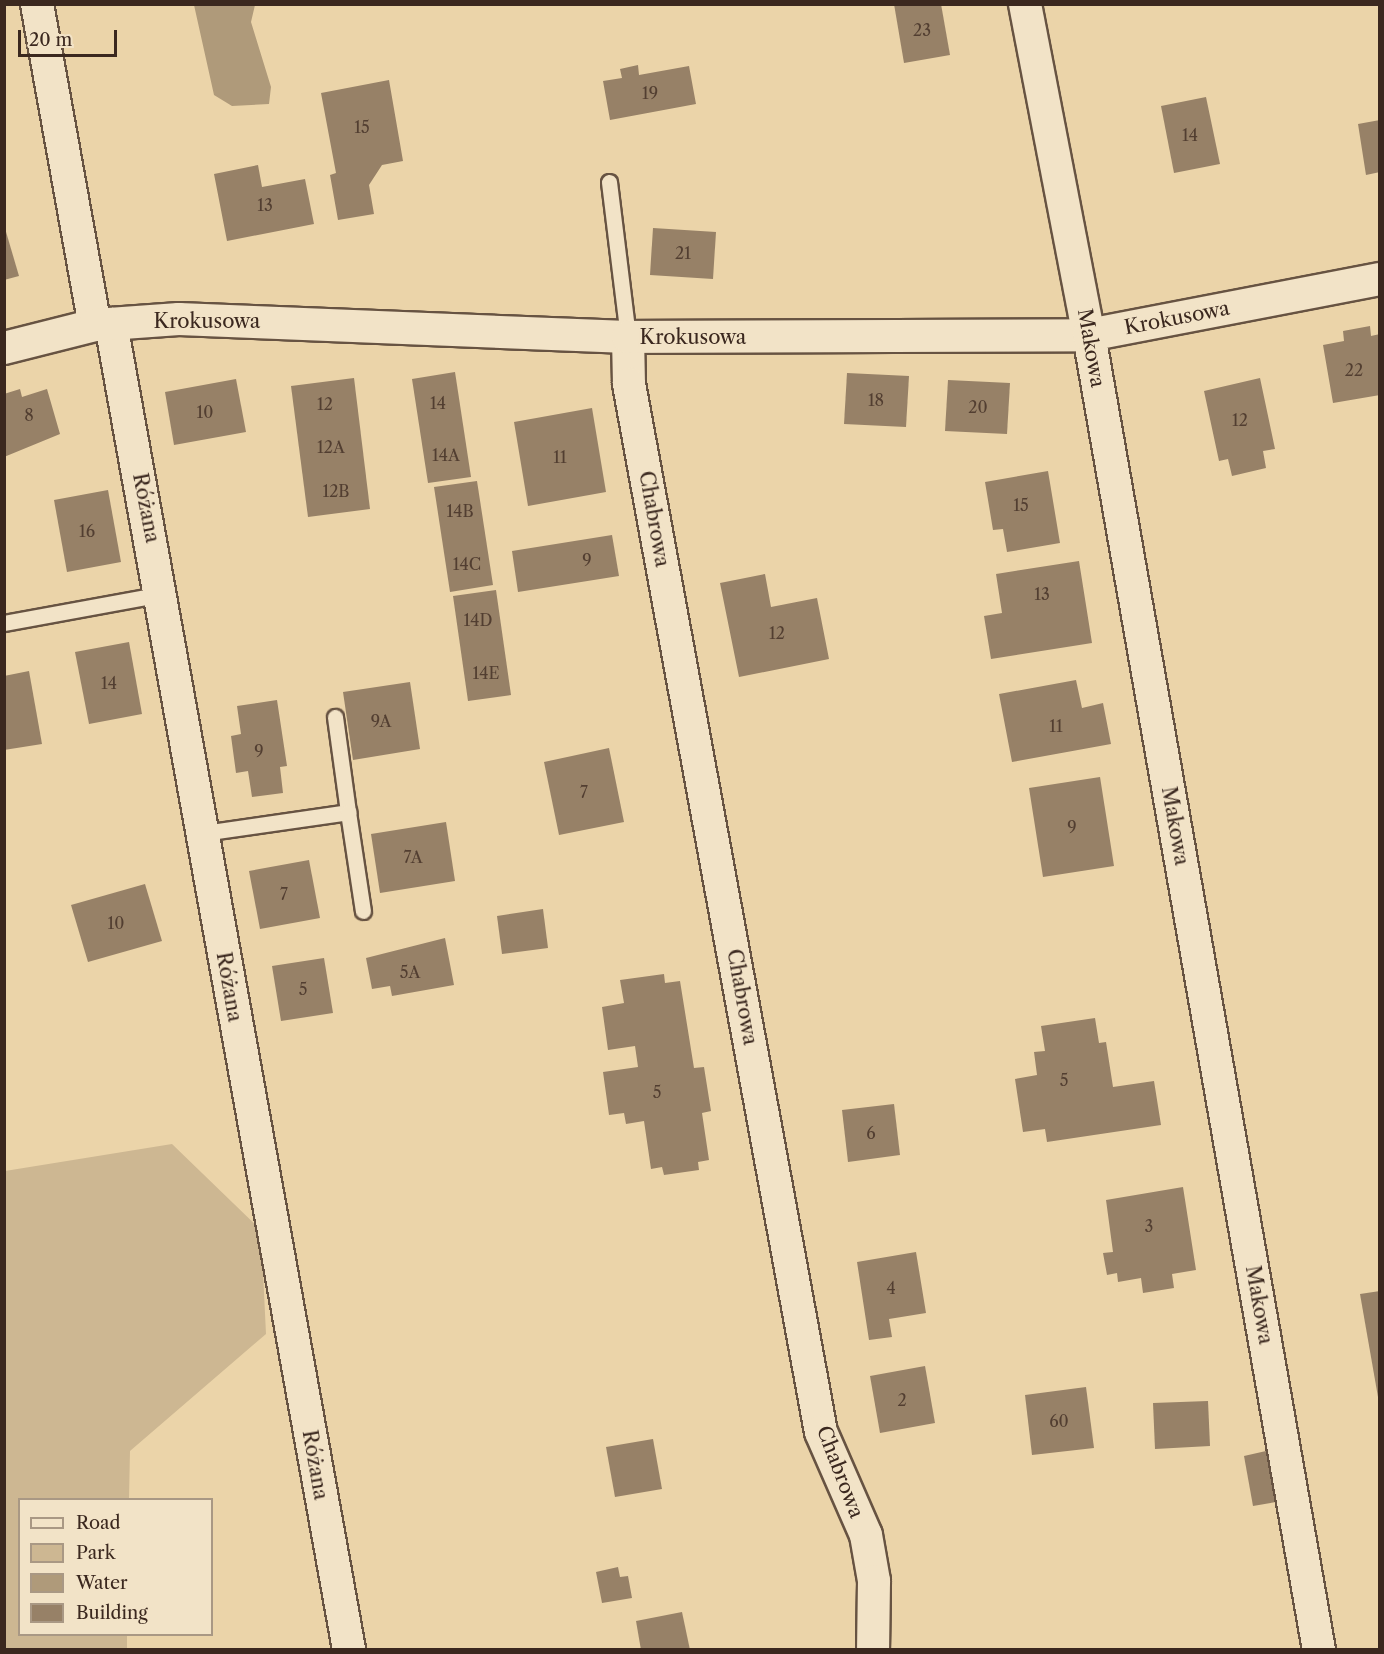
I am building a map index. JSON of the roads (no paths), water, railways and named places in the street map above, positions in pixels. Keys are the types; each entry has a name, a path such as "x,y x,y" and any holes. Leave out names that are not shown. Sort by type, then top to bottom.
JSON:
{"street":[{"name":"Różana","path":"37,4 162,594 349,1650"},
{"name":"Makowa","path":"1025,4 1089,335 1319,1650"},
{"name":"Krokusowa","path":"4,348 103,324 238,320 628,337 1089,335 1380,279"},
{"name":"Chabrowa","path":"628,337 629,384 821,1432 866,1535 874,1581 873,1650"}],"lane":[{"path":"609,182 628,337"},
{"path":"4,623 162,594"},
{"path":"335,717 363,911"},
{"path":"203,833 348,812"}],"water":[{"path":"194,5 255,5 251,22 271,87 269,104 232,106 214,95"}]}
